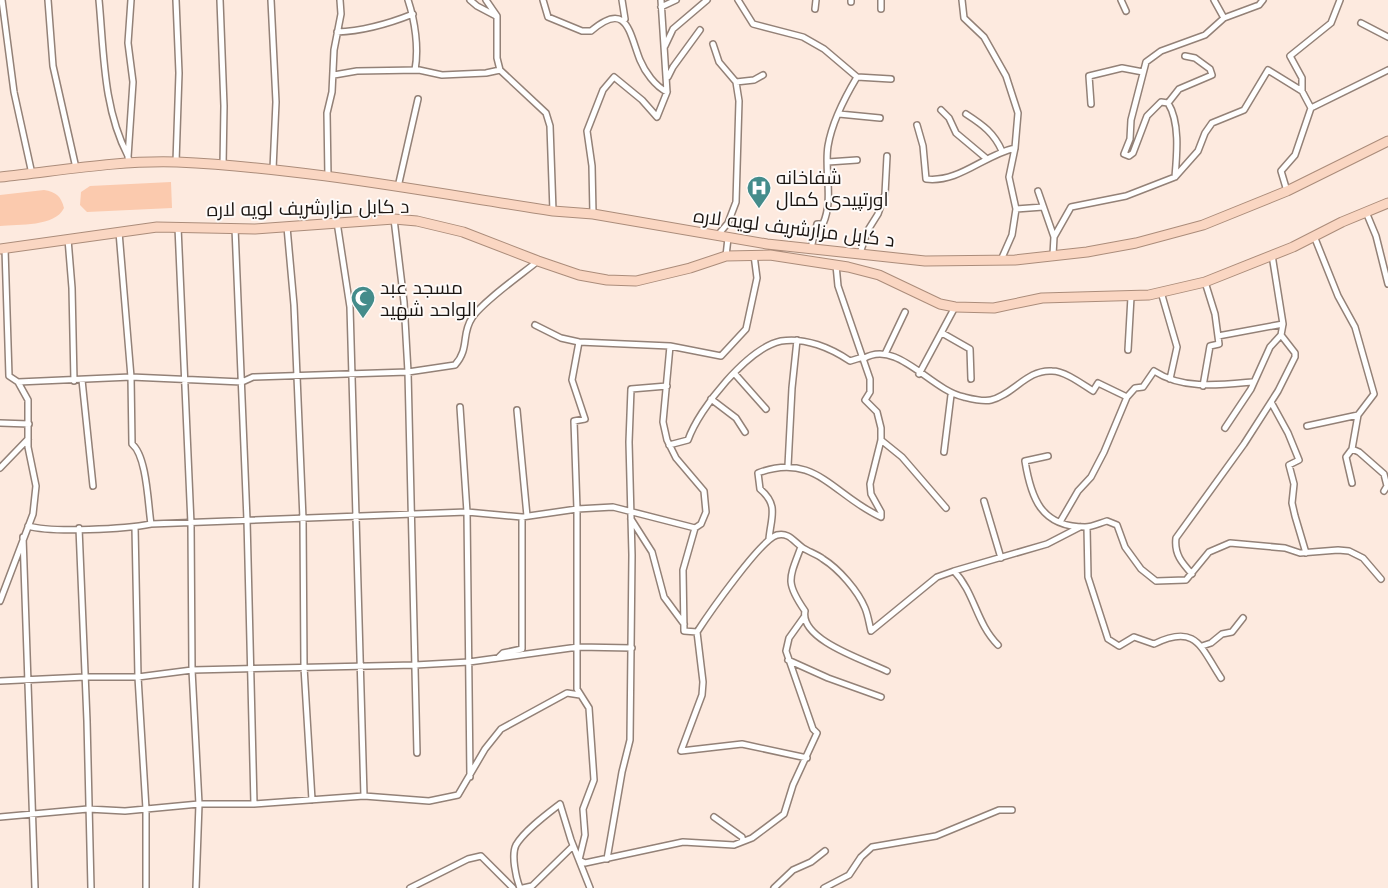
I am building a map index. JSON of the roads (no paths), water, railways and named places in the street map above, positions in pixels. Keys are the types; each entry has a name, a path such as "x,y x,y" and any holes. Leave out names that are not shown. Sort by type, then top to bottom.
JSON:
{"highway":[{"name":"د کابل مزارشریف لویه لاره","path":"0,177 76,169 129,160 273,169 553,211 593,214 717,237 925,261 1000,260 1088,252 1136,243 1203,225 1287,191 1388,140"},
{"name":"د کابل مزارشریف لویه لاره","path":"3,249 119,232 178,227 287,227 394,219 417,221 463,232 538,262 579,275 607,280 636,281 690,268 726,256 770,255 836,265 879,275 940,304 955,307 994,308 1042,298 1131,297 1205,282 1272,256 1366,212 1388,204"}],"street":[{"path":"2,0 14,92 32,174"},
{"path":"48,0 53,66 76,169"},
{"path":"99,0 108,92 116,133 129,160"},
{"path":"129,160 132,82 128,43 130,0"},
{"path":"176,0 179,73 176,162"},
{"path":"220,0 224,106 223,166"},
{"path":"271,0 276,102 273,169"},
{"path":"328,177 327,113 334,75 334,50 341,14 340,0"},
{"path":"408,0 413,14 416,51 415,70"},
{"path":"470,0 477,6 497,16"},
{"path":"486,0 497,16 497,58 500,70 546,113 550,126 553,211"},
{"path":"542,0 548,17 582,31 591,31 605,16 614,14 625,18"},
{"path":"622,0 625,18 632,31 645,68 655,82 667,92"},
{"path":"593,214 592,166 587,131 607,83 614,77 642,100 657,117 667,92 661,0"},
{"path":"661,7 676,0"},
{"path":"665,46 673,29 707,0"},
{"path":"738,0 753,24 803,37 824,49 857,77 891,79"},
{"path":"815,9 816,0"},
{"path":"881,9 882,0"},
{"path":"962,0 964,18 984,37 994,59 1006,76 1018,113 1015,148 1009,177 1016,209 1012,235 1000,260"},
{"path":"1121,0 1126,11"},
{"path":"1214,0 1224,18"},
{"path":"1175,177 1177,156 1174,112 1168,103 1161,102 1146,116 1133,153 1129,156 1124,154 1130,140 1131,120 1146,62 1161,51 1205,35 1224,18 1259,5 1263,0"},
{"path":"1311,108 1302,91 1302,78 1290,56 1331,23 1340,0"},
{"path":"338,32 358,31 385,25 413,14"},
{"path":"1361,23 1388,37"},
{"path":"667,80 673,67 700,30"},
{"path":"713,44 719,62 736,82 739,100 736,202 728,223 717,237"},
{"path":"1168,103 1179,88 1214,76 1210,69 1195,58 1185,56"},
{"path":"1091,104 1090,76 1122,68 1143,72"},
{"path":"334,75 357,71 415,70 442,75 486,73 500,70"},
{"path":"1054,237 1072,207 1126,196 1175,177 1198,151 1205,132 1212,123 1244,110 1268,70 1302,91"},
{"path":"1287,191 1281,171 1295,155 1311,108 1388,70"},
{"path":"736,82 754,80 763,75"},
{"path":"811,248 817,224 823,224 827,212 828,146 843,102 857,77"},
{"path":"398,187 418,99"},
{"path":"941,110 949,118 956,133 987,159"},
{"path":"839,114 880,118"},
{"path":"966,114 986,127 996,138 1002,151"},
{"path":"917,124 923,146 926,180 948,179 1002,151 1015,148"},
{"path":"860,253 868,230 878,214 885,194 887,156"},
{"path":"828,162 857,160"},
{"path":"1038,191 1054,237 1053,256"},
{"path":"1016,209 1043,207"},
{"path":"1366,212 1376,236 1388,284"},
{"path":"394,219 404,302 408,372 417,753"},
{"path":"337,222 350,307 364,796"},
{"path":"178,227 191,524 192,670 199,804 196,888"},
{"path":"287,227 294,305 303,519 304,667 312,800"},
{"path":"235,228 247,520 254,804"},
{"path":"119,232 131,377 132,444 138,448 145,477 150,524"},
{"path":"1314,236 1338,296 1355,327 1374,394 1358,415 1352,449 1346,457 1352,483"},
{"path":"726,256 728,238"},
{"path":"68,239 72,288 74,380"},
{"path":"0,601 22,536 28,526 36,486 28,447 28,400 18,382 8,376 8,332 3,249"},
{"path":"535,325 561,338 579,342 670,346 721,356 746,329 757,278 754,255"},
{"path":"1225,428 1251,389 1252,382 1270,348 1282,335 1283,324 1272,256"},
{"path":"18,382 131,377 242,382 253,377 408,372 455,365 464,355 467,330 472,318 516,278 538,262"},
{"path":"769,539 772,504 770,498 760,489 758,473 773,467 802,467 818,475 858,506 880,517 881,512 871,494 870,484 881,440 877,412 866,400 870,392 870,379 838,286 836,265"},
{"path":"1203,386 1210,346 1219,345 1205,282"},
{"path":"1161,292 1177,347 1170,379"},
{"path":"1128,350 1131,297"},
{"path":"920,374 955,307"},
{"path":"885,354 905,312"},
{"path":"1218,336 1283,324"},
{"path":"0,332 8,332"},
{"path":"942,333 970,349 971,379"},
{"path":"1192,574 1180,561 1175,548 1176,538 1244,444 1271,402 1295,357 1295,353 1282,335"},
{"path":"788,466 792,388 797,340"},
{"path":"669,445 688,440 692,429 711,399 760,351 772,344 797,340 838,352 850,361 872,353 895,355 920,374 952,394 989,401 1009,392 1034,373 1053,370 1093,390 1098,383 1127,397"},
{"path":"579,342 572,380 585,419 574,421 577,509 577,689 589,708 594,780 583,809 585,835 579,860"},
{"path":"670,346 663,422 669,445 676,458 704,491 706,512 701,524 695,528 683,570 684,631 697,632"},
{"path":"1060,522 1104,452 1127,397 1135,388 1143,387 1154,371 1170,379 1203,386 1252,382"},
{"path":"735,374 766,409"},
{"path":"82,380 93,486"},
{"path":"608,859 622,772 630,740 628,727 631,701 632,648 631,518 629,510 631,389 667,386"},
{"path":"944,452 952,394"},
{"path":"711,399 736,418 745,432"},
{"path":"1271,402 1288,433 1299,460 1289,465 1294,484 1292,503 1306,553"},
{"path":"460,406 467,512 470,777"},
{"path":"499,658 503,653 522,649 525,516 517,410"},
{"path":"1307,426 1358,415"},
{"path":"0,424 29,424"},
{"path":"0,468 28,439"},
{"path":"881,440 902,457 946,508"},
{"path":"1352,449 1359,452 1384,474 1387,486 1384,491"},
{"path":"1048,456 1024,461 1032,493 1039,509 1054,521 1081,527 1087,528 1107,521 1117,526 1125,547 1141,569 1156,581 1186,580 1209,552 1230,543 1285,548 1306,553 1338,550 1350,551 1362,558 1381,579"},
{"path":"984,501 1001,558"},
{"path":"28,526 79,528 135,527 150,524 191,524 247,520 467,512 525,516 577,509 613,507 695,528"},
{"path":"631,518 652,552 664,597 684,624"},
{"path":"135,527 138,677 146,810 146,888"},
{"path":"807,758 742,744 681,751 702,695 703,682 697,632 737,576 769,539 778,535 790,536 801,547 824,559 848,583 865,608 871,631 937,577 954,570 1047,544 1081,527"},
{"path":"79,528 91,888"},
{"path":"1087,528 1088,577 1108,640 1119,646 1134,637 1154,644 1175,636 1190,638 1202,646 1221,678"},
{"path":"22,536 35,888"},
{"path":"579,860 585,863 608,859 682,842 734,845 752,838 784,814 793,785 818,733 813,729 786,651 789,638 804,617 805,611 792,592 790,576 801,547"},
{"path":"954,570 970,591 980,622 988,635 998,645"},
{"path":"804,617 811,631 825,642 887,672"},
{"path":"1202,646 1211,643 1222,634 1232,632 1243,618"},
{"path":"0,681 85,677 138,677 192,670 415,665 469,662 578,647 632,648"},
{"path":"788,660 828,678 881,697"},
{"path":"0,817 88,809 125,811 199,804 254,804 364,796 429,801 446,798 458,795 486,749 501,729 567,692 580,696"},
{"path":"573,846 532,886 522,888 514,869 516,846 535,824 560,804 573,846 590,888"},
{"path":"824,888 849,875 861,856 872,847 936,836 999,810 1012,810"},
{"path":"714,817 742,837 743,841"},
{"path":"774,888 793,870 811,862 825,851"},
{"path":"410,888 468,858 481,856 513,888"}],"place":[{"name":"شفاخانه اورتپیدی کمال","path":"759,209"},
{"name":"مسجد عبد الواحد شهید","path":"363,319"}]}
